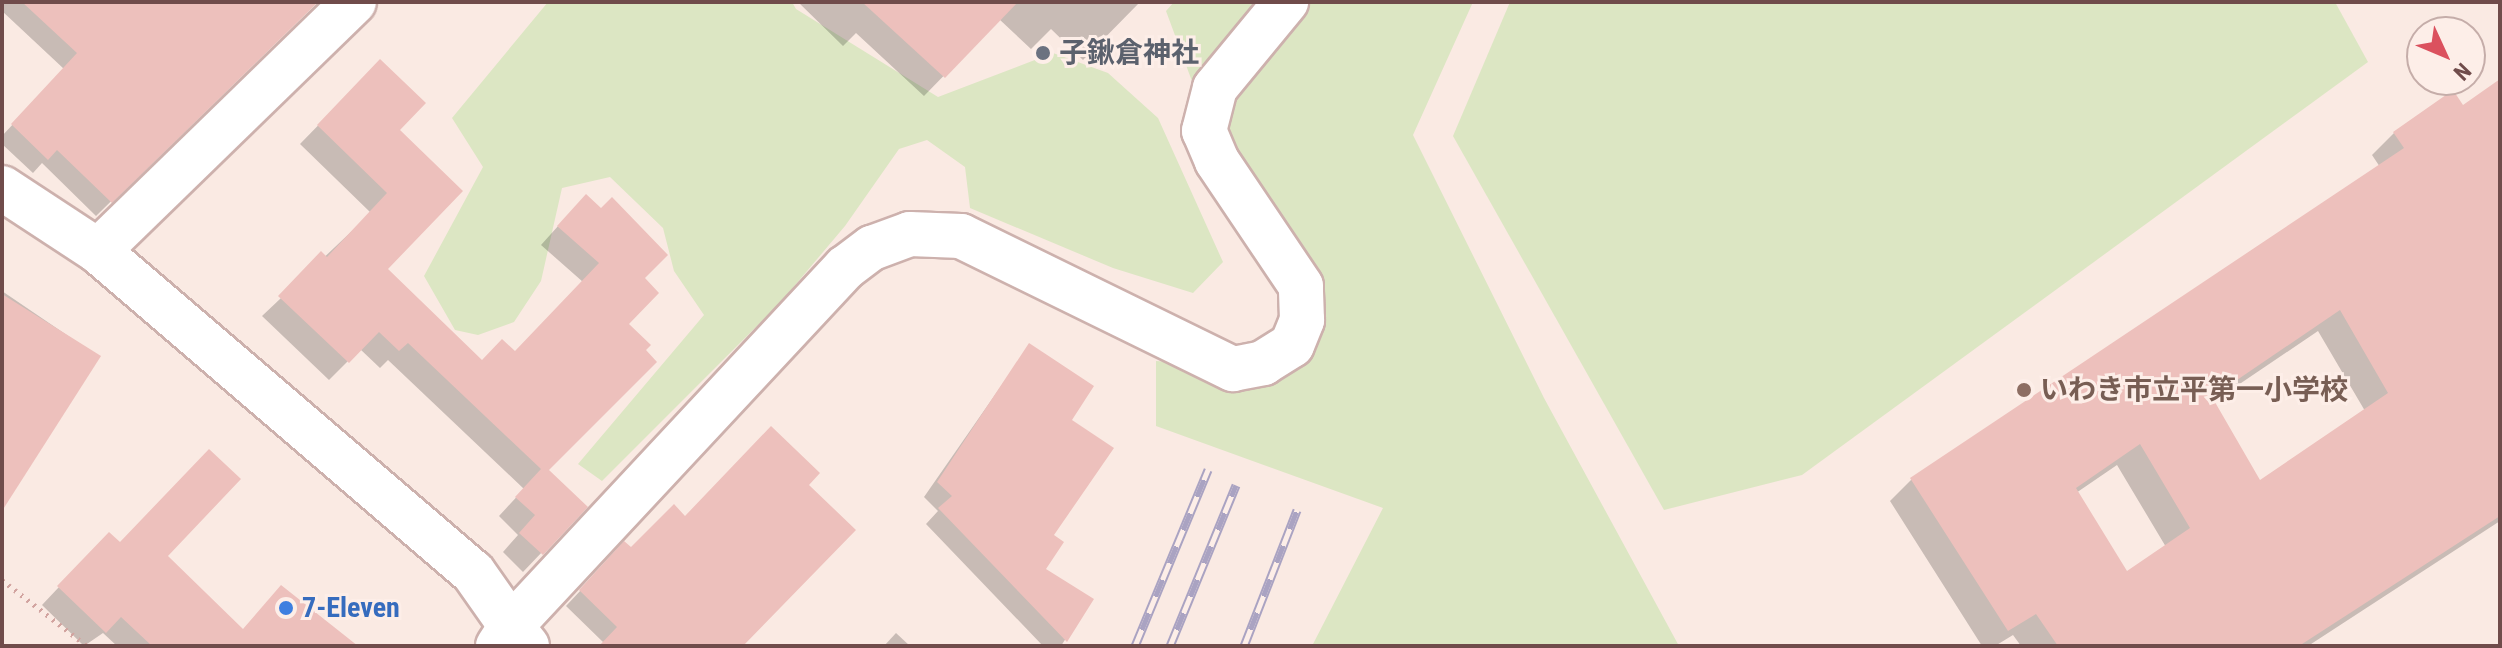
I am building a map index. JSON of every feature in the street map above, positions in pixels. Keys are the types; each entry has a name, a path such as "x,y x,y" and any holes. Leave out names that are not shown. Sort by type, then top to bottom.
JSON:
{"street":[{"path":"98,251 354,2"},
{"path":"2,188 98,251 473,572 512,639 845,268 872,248 910,234 961,236 1233,369 1263,363 1292,345 1302,320 1301,286 1217,161 1204,131 1215,88 1286,2"}],"path":[{"path":"2,580 87,646"}],"green space":[{"path":"548,2 792,2 796,9 938,97 1053,53 1108,73 1158,118 1223,262 1193,293 1113,268 970,208 965,167 927,140 899,149 845,226 780,303 602,481 578,464 704,315 674,271 663,228 610,177 562,188 541,281 514,322 478,335 455,330 424,276 483,167 452,118"},
{"path":"1174,2 1473,2 1413,135 1544,398 1679,646 1312,646 1383,508 1156,426 1156,361 1278,370 1294,264 1244,222 1166,11"},
{"path":"1510,2 2335,2 2368,62 1802,475 1664,510 1453,136"}],"building":[{"path":"22,2 318,2 112,203 57,150 48,160 11,124 77,53"},
{"path":"862,2 1018,2 945,78"},
{"path":"380,59 426,103 400,130 463,191 388,269 482,360 502,339 515,351 599,263 557,226 586,194 601,208 612,197 668,255 645,278 659,293 629,324 651,345 646,350 657,362 549,470 588,507 543,555 519,533 535,515 515,497 541,469 408,343 399,351 379,332 349,363 278,296 321,251 327,257 387,193 317,125"},
{"path":"2500,79 2500,516 2299,646 2058,646 2036,614 2008,631 1910,478 2404,148 2393,132 2444,96 2457,96 2463,105 2476,96 2486,96 2486,89","holes":["2340,310 2388,393 2260,480 2212,397","2140,444 2190,528 2127,571 2076,488"]},
{"path":"2,294 101,356 2,511"},
{"path":"1029,343 1094,386 1072,420 1114,448 1054,535 1064,542 1046,569 1094,599 1067,642 938,508 952,496 937,482"},
{"path":"771,426 820,473 809,485 856,530 743,646 599,646 617,627 579,590 624,541 631,547 674,504 685,516"},
{"path":"209,449 241,479 168,556 243,629 281,585 358,646 152,646 121,617 106,633 57,586 109,532 120,542"}],"railway":[{"path":"1135,646 1208,470"},
{"path":"1170,646 1236,485"},
{"path":"1244,646 1297,510"}],"place":[{"name":"子鍬倉神社","path":"1043,53"},
{"name":"いわき市立平第一小学校","path":"2024,390"},
{"name":"7-Eleven","path":"286,608"}]}
